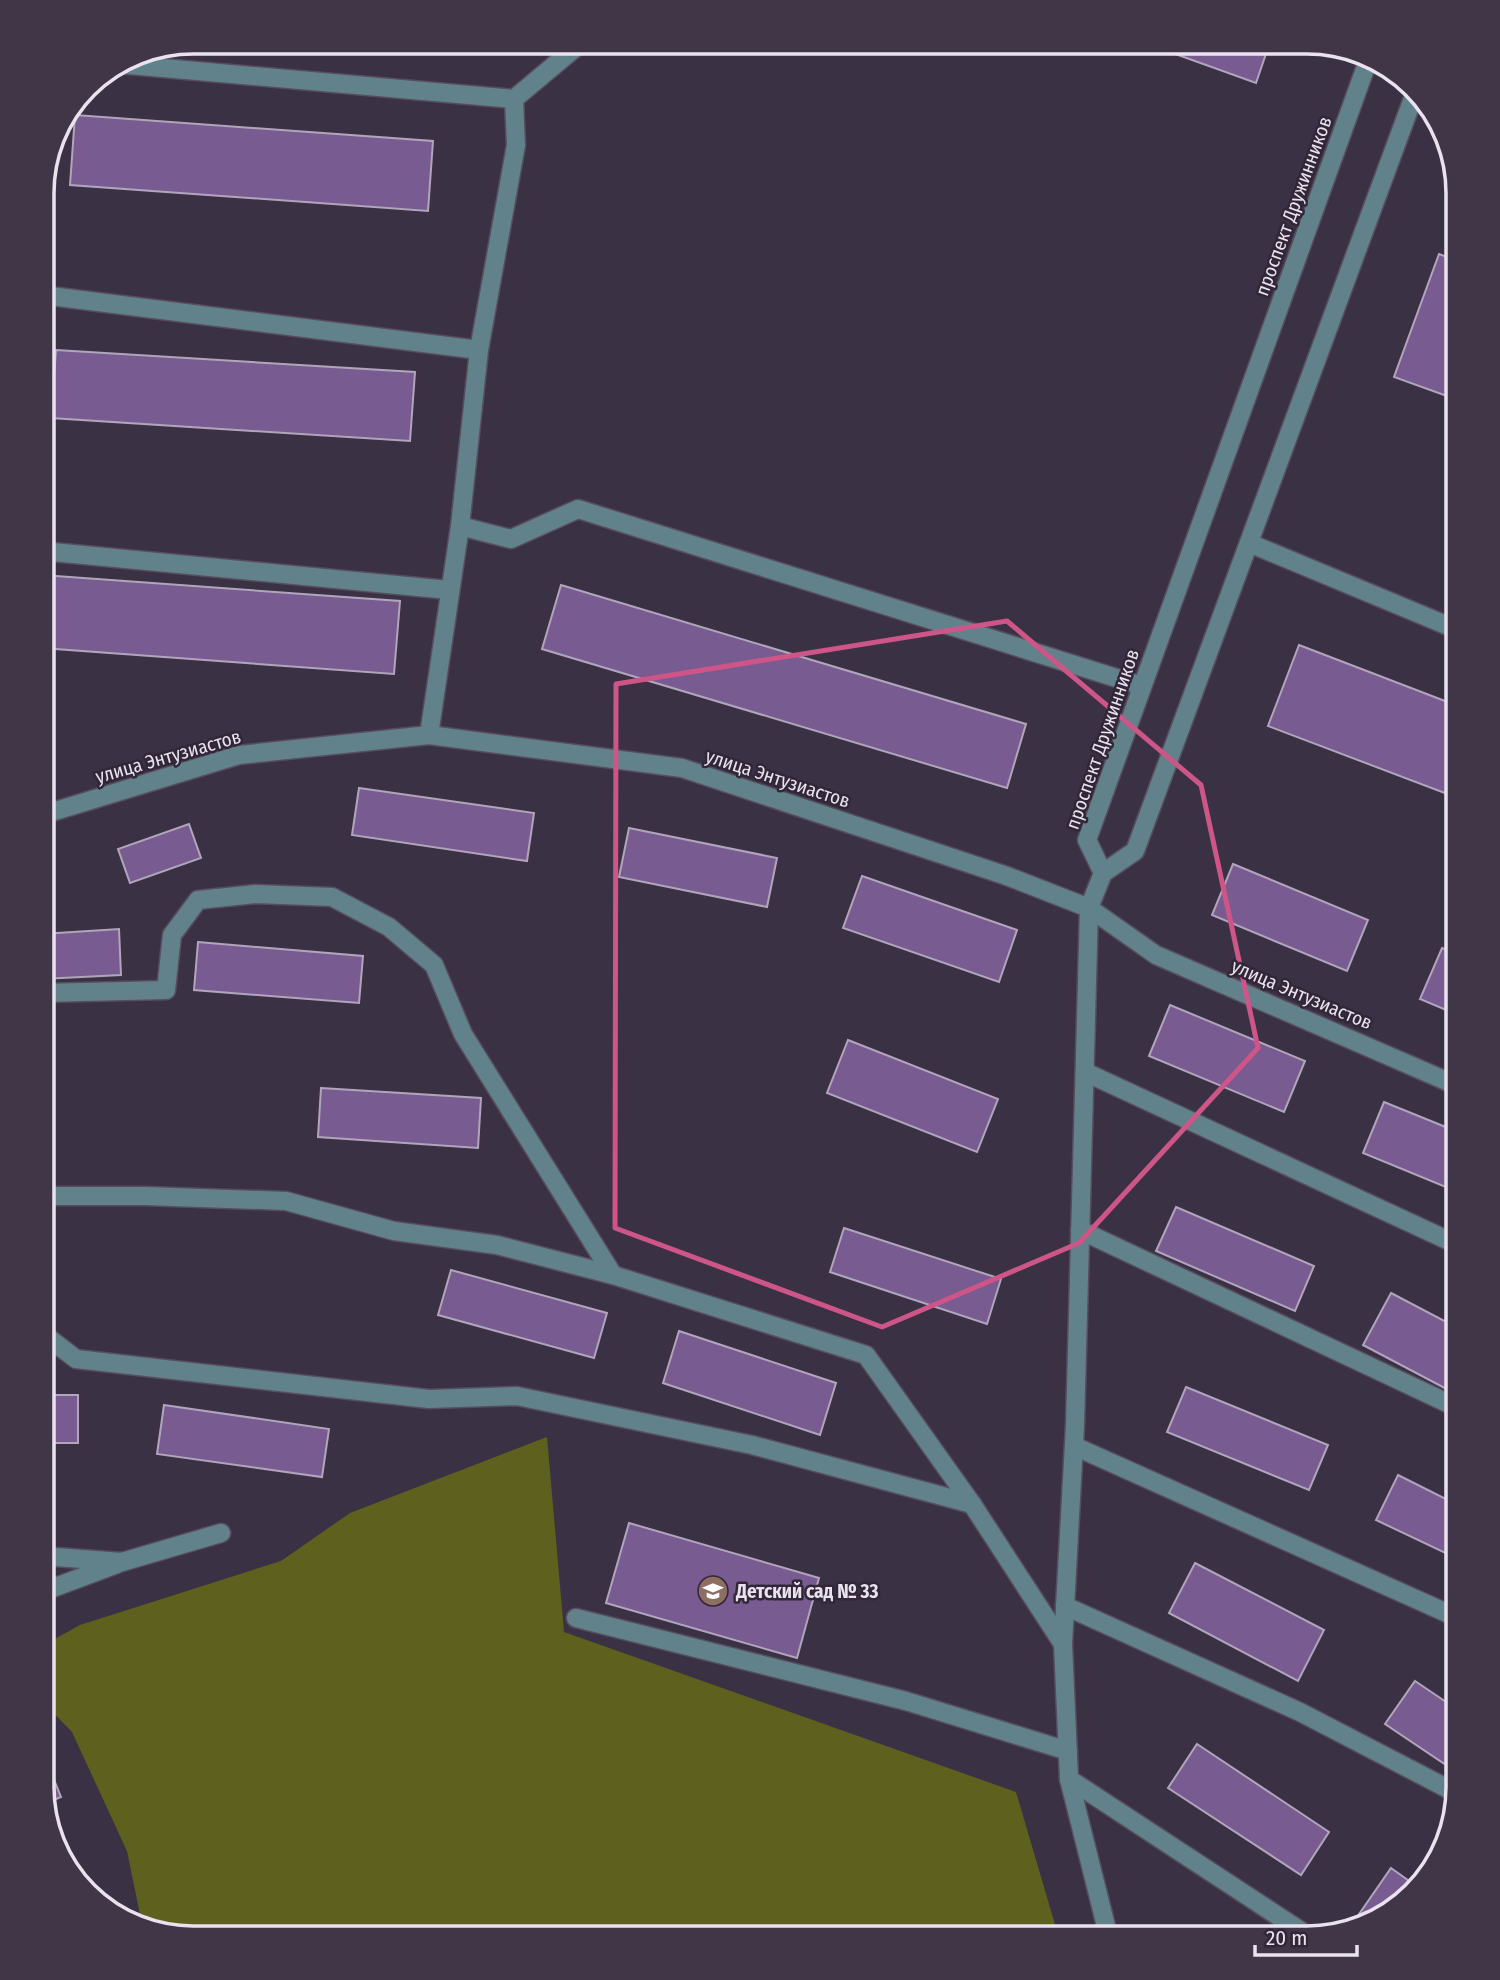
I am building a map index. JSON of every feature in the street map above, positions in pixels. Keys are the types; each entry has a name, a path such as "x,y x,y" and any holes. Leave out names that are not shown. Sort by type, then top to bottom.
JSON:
{"street":[{"path":"138,66 514,99 567,54"},
{"name":"проспект Дружинников","path":"1103,873 1087,840 1365,68"},
{"path":"429,735 460,526 479,351 516,145 514,99"},
{"path":"1107,1926 1069,1779 1063,1644 1074,1446 1089,908 1103,873 1135,851 1411,103"},
{"path":"55,297 479,351"},
{"path":"460,526 511,539 578,509 1142,686"},
{"path":"1249,543 1446,625"},
{"path":"55,552 449,590"},
{"name":"улица Энтузиастов","path":"55,811 239,755 429,735 682,768 1007,876 1089,908 1156,955 1446,1080"},
{"path":"54,993 166,990 173,934 198,900 256,894 332,897 389,927 434,965 463,1034 614,1275"},
{"path":"1085,1072 1446,1239"},
{"path":"54,1196 286,1201 394,1231 497,1245 614,1275 866,1355 972,1504 1063,1644"},
{"path":"1080,1230 1446,1402"},
{"path":"54,1342 76,1359 429,1399 517,1396 752,1445 972,1504"},
{"path":"1074,1446 1446,1613"},
{"path":"54,1587 122,1562 221,1533"},
{"path":"54,1557 122,1562"},
{"path":"1065,1606 1300,1713 1446,1788"},
{"path":"576,1618 906,1701 1068,1751"},
{"path":"1069,1779 1293,1926"}],"highlighted area":[{"path":"1007,621 1201,785 1258,1048 1079,1243 882,1327 615,1228 616,684"}],"shaded area":[{"path":"547,1437 564,1632 1016,1792 1055,1926 193,1926 175,1925 140,1915 127,1851 72,1732 54,1713 54,1639 80,1625 281,1561 350,1513"}],"building":[{"path":"1178,55 1266,55 1256,83"},
{"path":"79,115 433,141 428,211 70,185 74,122"},
{"path":"1439,254 1446,257 1446,396 1394,377"},
{"path":"56,350 415,372 410,441 55,418"},
{"path":"55,576 400,601 394,674 55,649"},
{"path":"561,585 1026,724 1007,788 542,649"},
{"path":"1299,645 1446,701 1446,793 1268,726"},
{"path":"359,788 534,813 527,861 352,835"},
{"path":"189,824 201,858 130,883 118,849"},
{"path":"629,828 777,858 767,907 619,877"},
{"path":"1233,864 1368,920 1347,971 1212,915"},
{"path":"862,876 1017,930 999,982 843,928"},
{"path":"119,929 121,975 55,978 55,933"},
{"path":"198,942 363,956 359,1003 194,990"},
{"path":"1442,948 1446,950 1446,1010 1420,999"},
{"path":"1170,1005 1305,1061 1284,1112 1149,1056"},
{"path":"848,1040 998,1099 977,1152 827,1093"},
{"path":"321,1088 481,1098 478,1148 318,1137"},
{"path":"1384,1102 1446,1127 1446,1187 1363,1153"},
{"path":"1176,1207 1314,1266 1295,1311 1156,1251"},
{"path":"844,1228 1001,1279 987,1324 830,1272"},
{"path":"451,1270 607,1313 594,1358 438,1315"},
{"path":"1391,1293 1446,1322 1446,1389 1363,1345"},
{"path":"679,1331 836,1383 820,1435 663,1383"},
{"path":"1186,1387 1328,1445 1309,1490 1167,1432"},
{"path":"54,1395 78,1395 78,1443 54,1443"},
{"path":"164,1405 329,1429 322,1477 157,1454"},
{"path":"1398,1475 1446,1499 1446,1553 1376,1520"},
{"name":"Детский сад № 33","path":"629,1523 819,1578 797,1658 606,1603"},
{"path":"1195,1563 1324,1630 1298,1681 1169,1613"},
{"path":"1415,1681 1446,1702 1446,1765 1385,1724"},
{"path":"1197,1744 1329,1832 1301,1875 1168,1788"},
{"path":"54,1780 61,1797 55,1800"},
{"path":"1391,1868 1409,1881 1384,1902 1358,1916"}],"place":[{"name":"Детский сад № 33","path":"713,1591"}]}
